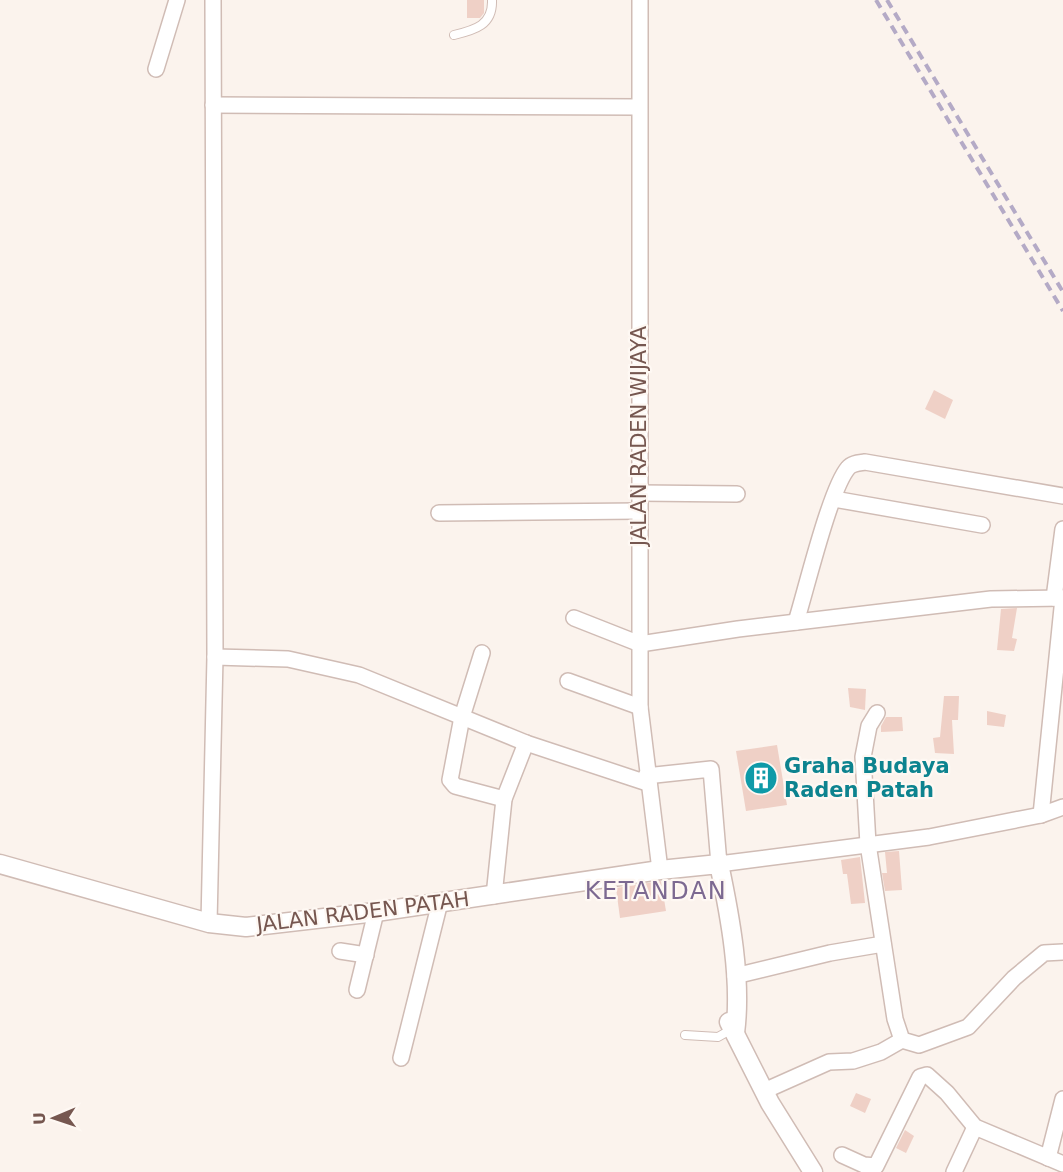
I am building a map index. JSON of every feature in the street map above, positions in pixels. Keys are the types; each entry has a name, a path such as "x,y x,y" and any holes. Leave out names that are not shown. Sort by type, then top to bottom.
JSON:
{"street":[{"path":"156,69 177,0"},
{"path":"209,923 215,657 213,0"},
{"name":"JALAN RADEN WIJAYA","path":"640,0 640,707 647,780 660,870"},
{"path":"213,105 639,107"},
{"path":"796,622 834,499 848,468 865,462 1063,496"},
{"path":"639,493 736,494"},
{"path":"834,499 982,525"},
{"path":"439,513 639,511"},
{"path":"1041,815 1060,598 1063,529"},
{"path":"574,618 640,644 796,622 991,599 1060,598"},
{"path":"482,653 462,717 450,780 455,786 504,799"},
{"path":"215,657 288,659 358,675 526,743 647,780 711,769 719,864 730,916 735,973 733,1031 764,1092 813,1172"},
{"path":"568,681 640,707"},
{"path":"877,713 869,726 863,757 868,844 895,1019 902,1040"},
{"path":"494,896 504,799 526,743"},
{"path":"719,864 929,837 1041,815 1063,807"},
{"name":"JALAN RADEN PATAH","path":"0,864 209,923 246,927 376,912 660,870 719,864"},
{"path":"401,1058 440,902"},
{"path":"357,990 376,912"},
{"path":"735,973 883,944"},
{"path":"340,951 366,955"},
{"path":"764,1092 829,1062 853,1060 881,1052 902,1040 920,1045 968,1027 1014,978 1044,953 1063,952"},
{"path":"842,1155 864,1165 876,1166 923,1075 931,1076 975,1127 1063,1164"},
{"path":"1048,1158 1063,1099"},
{"path":"954,1172 975,1127"}],"lane":[{"path":"454,35 479,28 487,22 492,10 492,0"},
{"path":"685,1035 718,1037 733,1031"}],"building":[{"path":"467,0 484,0 484,13 480,18 467,18"},
{"path":"934,390 953,400 945,419 925,409"},
{"path":"1017,608 1012,638 1017,639 1014,651 997,650 1001,609"},
{"path":"848,688 866,689 865,710 850,707"},
{"path":"944,696 959,696 958,720 952,720 954,754 935,753 933,738 940,737"},
{"path":"987,711 1006,715 1004,727 987,725"},
{"path":"886,717 902,717 903,731 881,732 881,726"},
{"name":"Graha Budaya Raden Patah","path":"777,745 787,805 746,811 736,751"},
{"path":"899,851 902,890 885,891 882,873 887,873 885,852"},
{"path":"860,857 865,903 851,904 847,874 843,874 841,860"},
{"path":"661,881 666,911 620,918 616,888"},
{"path":"856,1093 871,1099 865,1113 850,1106"},
{"path":"905,1130 914,1136 906,1153 896,1148"}],"railway":[{"path":"876,0 1063,311"},
{"path":"887,0 1063,292"}],"place":[{"name":"Graha Budaya Raden Patah","path":"761,778"}],"district":[{"name":"KETANDAN","path":"656,891"}]}
